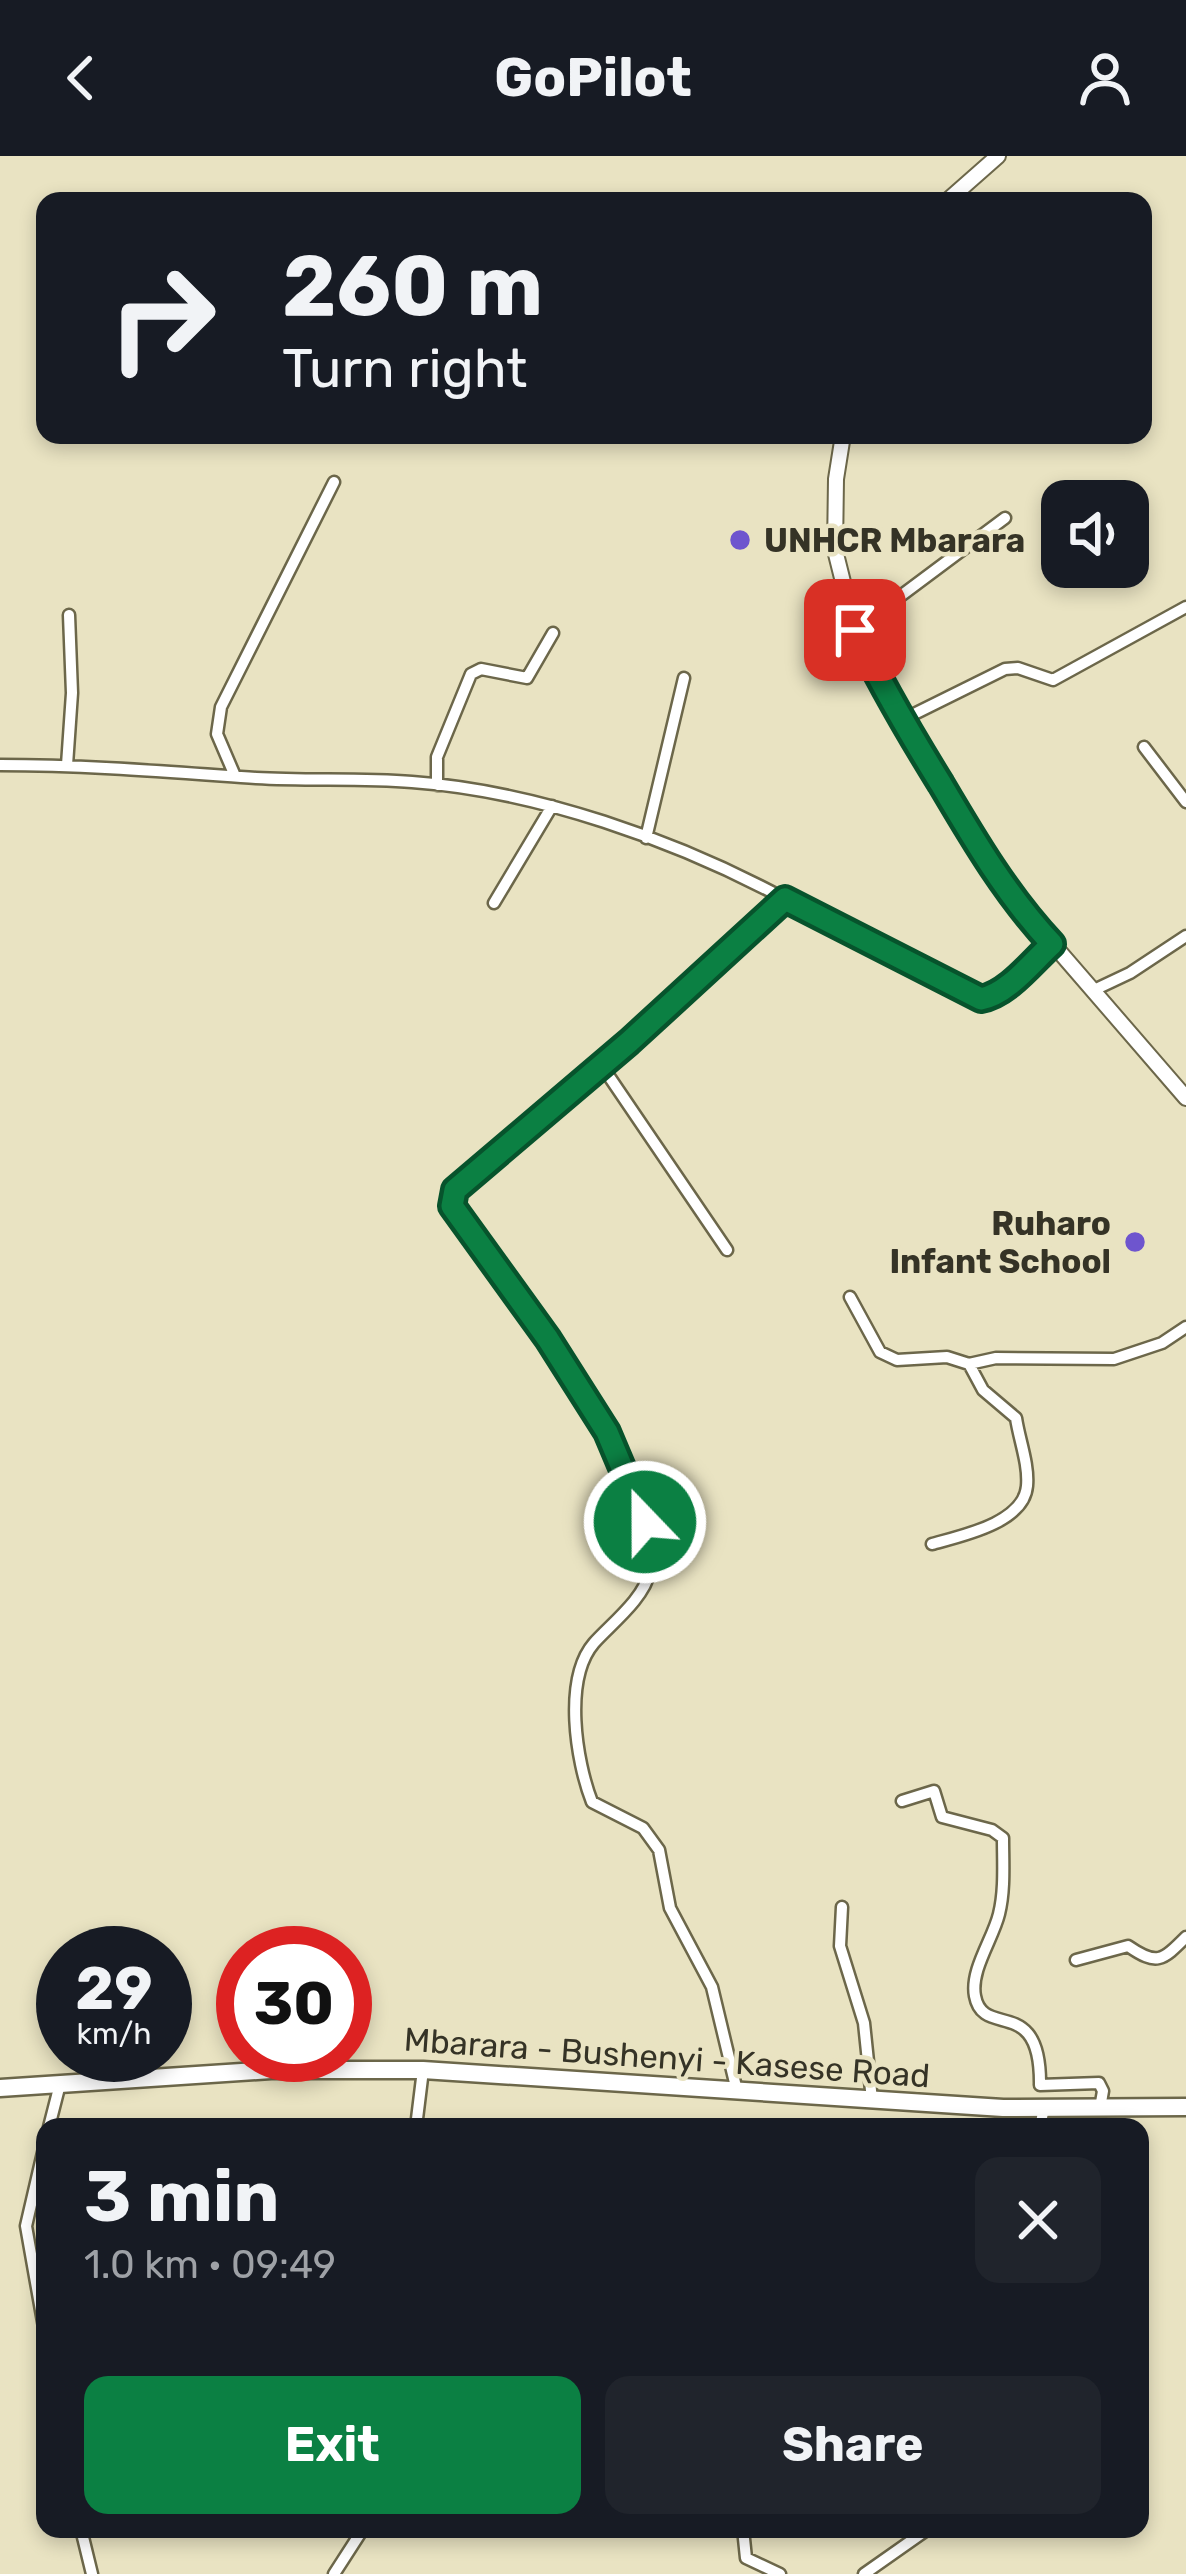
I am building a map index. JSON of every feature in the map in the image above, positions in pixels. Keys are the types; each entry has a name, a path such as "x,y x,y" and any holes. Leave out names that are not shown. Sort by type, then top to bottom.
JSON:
{"main road":[{"name":"Mbarara - Bushenyi - Kasese Road","path":"192,2075 423,2070 872,2100 1044,2108 1186,2107"},
{"name":"Mbarara - Bushenyi - Kasese Road","path":"0,2088 60,2082"}],"street":[{"path":"957,192 998,156"},
{"path":"842,444 835,550 855,630 902,720 1007,891 1184,1092"},
{"path":"235,776 217,734 221,707 334,482"},
{"path":"855,630 1004,518"},
{"path":"902,720 1005,669 1018,668 1053,680 1181,610 1186,627"},
{"path":"67,765 70,615"},
{"path":"437,784 437,758 471,674 481,670 527,678 553,633"},
{"path":"646,838 684,678"},
{"path":"1144,747 1186,802"},
{"path":"0,765 437,784 499,793 646,838 785,899 981,999 992,997 1052,944"},
{"path":"494,903 552,806"},
{"path":"736,2091 712,1987 670,1908 659,1850 643,1828 592,1802 577,1736 578,1673 589,1648 626,1610 650,1571 645,1522 607,1432 451,1202 455,1190 602,1066 785,899"},
{"path":"1094,989 1130,973 1186,936"},
{"path":"602,1066 727,1250"},
{"path":"850,1297 880,1352 888,1358 947,1357 970,1364 996,1358 1114,1359 1162,1343 1186,1327"},
{"path":"932,1544 998,1520 1022,1504 1027,1490 1016,1418 983,1390 970,1364"},
{"path":"902,1801 934,1791 942,1817 992,1830 1003,1838 1000,1913 975,1979 976,2002 983,2013 1024,2027 1033,2036 1040,2084 1099,2083 1103,2091 1100,2108"},
{"path":"842,1907 840,1946 864,2023 872,2100"},
{"path":"1076,1960 1128,1946 1155,1960 1186,1937"},
{"path":"417,2118 423,2070"},
{"path":"51,2118 60,2082"},
{"path":"1042,2118 1044,2108"},
{"path":"36,2183 26,2226 36,2282"},
{"path":"83,2538 92,2574"},
{"path":"334,2574 357,2538"},
{"path":"743,2538 746,2558 780,2574"},
{"path":"864,2574 915,2538"}],"place":[{"name":"UNHCR Mbarara","path":"740,540"},
{"name":"Ruharo Infant School","path":"1135,1242"}],"route":[{"path":"645,1522 607,1432 548,1339 452,1206 455,1190 629,1042 785,899 981,999 992,997 1052,944 1007,891 975,842 855,630"}]}
